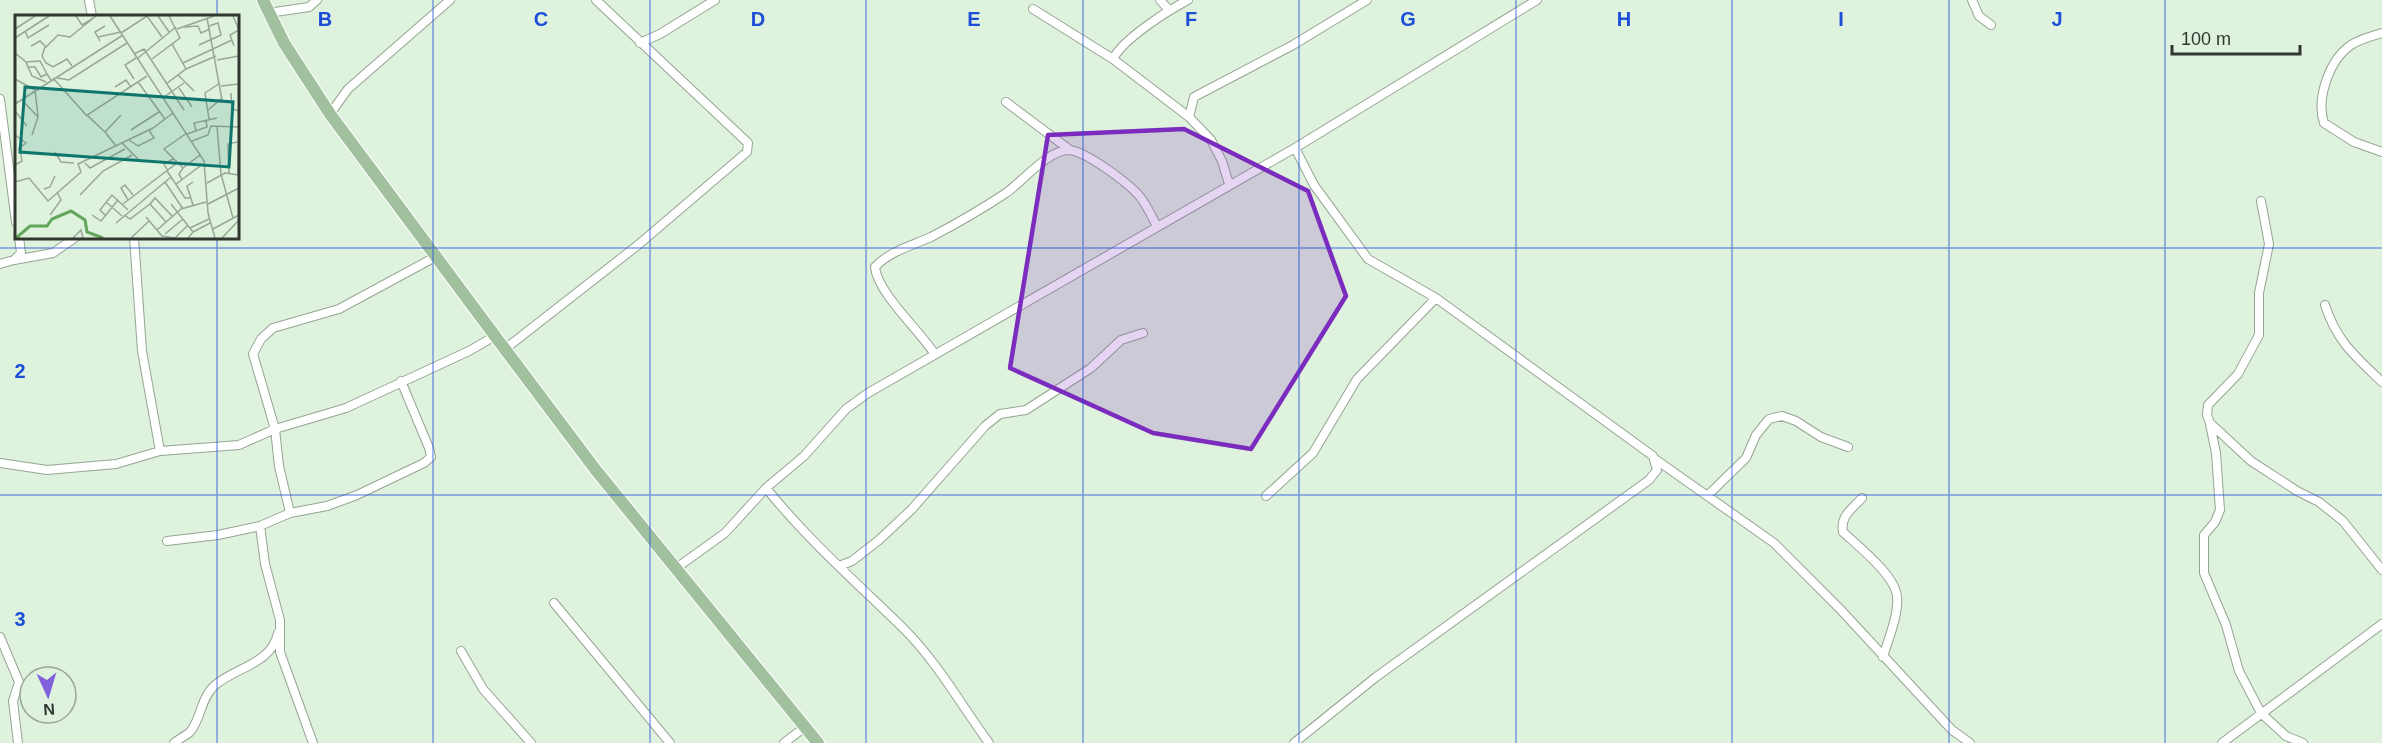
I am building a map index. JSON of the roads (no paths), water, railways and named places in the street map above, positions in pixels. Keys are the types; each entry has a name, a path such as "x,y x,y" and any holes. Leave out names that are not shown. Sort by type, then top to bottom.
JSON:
{"main road":[{"path":"263,0 284,43 330,114 495,336 595,469 818,743"}],"street":[{"path":"89,0 92,15"},
{"path":"267,12 309,7 317,0"},
{"path":"330,114 348,89 450,0"},
{"path":"505,349 638,245 747,152 748,143 696,91 640,43 596,0"},
{"path":"640,43 660,34 715,0"},
{"path":"1160,0 1169,10"},
{"path":"1113,59 1128,41 1169,10 1188,0"},
{"path":"1189,117 1194,98 1293,45 1367,0"},
{"path":"675,569 725,532 766,488 804,456 846,409 934,352 1295,148 1537,0"},
{"path":"1972,0 1979,16 1991,25"},
{"path":"1033,9 1113,59 1189,117 1211,140 1222,161 1229,184"},
{"path":"2382,33 2349,46 2336,62 2327,80 2320,111 2324,123 2354,142 2382,152"},
{"path":"0,99 15,214"},
{"path":"1006,102 1070,150 1082,154 1129,185 1141,198 1157,226"},
{"path":"1295,148 1314,185 1368,259 1436,298 1655,459 1774,543 1840,609 1952,730 1970,743"},
{"path":"934,352 894,303 876,274 875,267 886,256 930,237 991,202 1034,171 1045,159 1070,150"},
{"path":"2261,201 2270,244 2259,293 2259,335 2238,374 2208,405 2207,415 2216,453 2220,510 2205,535 2204,573 2226,626 2239,671 2261,713 2286,735 2303,743"},
{"path":"14,261 21,253 19,238"},
{"path":"0,264 53,253 75,238"},
{"path":"134,238 142,351 160,451"},
{"path":"290,513 279,466 275,429 253,354 261,339 273,328 339,309 437,256"},
{"path":"1266,496 1313,453 1357,379 1436,298"},
{"path":"2325,305 2332,327 2348,350 2382,382"},
{"path":"839,566 852,561 879,540 912,509 985,426 1000,414 1026,410 1091,368 1121,340 1143,333"},
{"path":"0,463 47,470 88,467 116,464 160,451 239,445 275,429 346,408 469,351 495,336"},
{"path":"167,542 260,526 290,513 327,506 357,495 424,463 431,457 401,381"},
{"path":"1707,496 1746,458 1756,435 1769,419 1782,416 1796,421 1821,437 1848,447"},
{"path":"2210,423 2251,461 2296,491 2319,502 2343,521 2382,570"},
{"path":"1296,742 1376,677 1649,480 1657,470 1655,459"},
{"path":"766,488 810,539 883,612 904,629 944,676 989,743"},
{"path":"1862,498 1847,513 1841,524 1843,532 1868,554 1896,589 1898,598 1893,627 1883,657"},
{"path":"260,526 265,564 280,621 280,652 313,743"},
{"path":"554,603 670,743"},
{"path":"174,743 189,732 195,724 212,688 224,678 259,660 270,651 278,637 280,621"},
{"path":"2222,743 2382,624"},
{"path":"0,638 19,682 13,701 18,743"},
{"path":"461,651 483,689 531,743"},
{"path":"784,743 806,727"}]}
